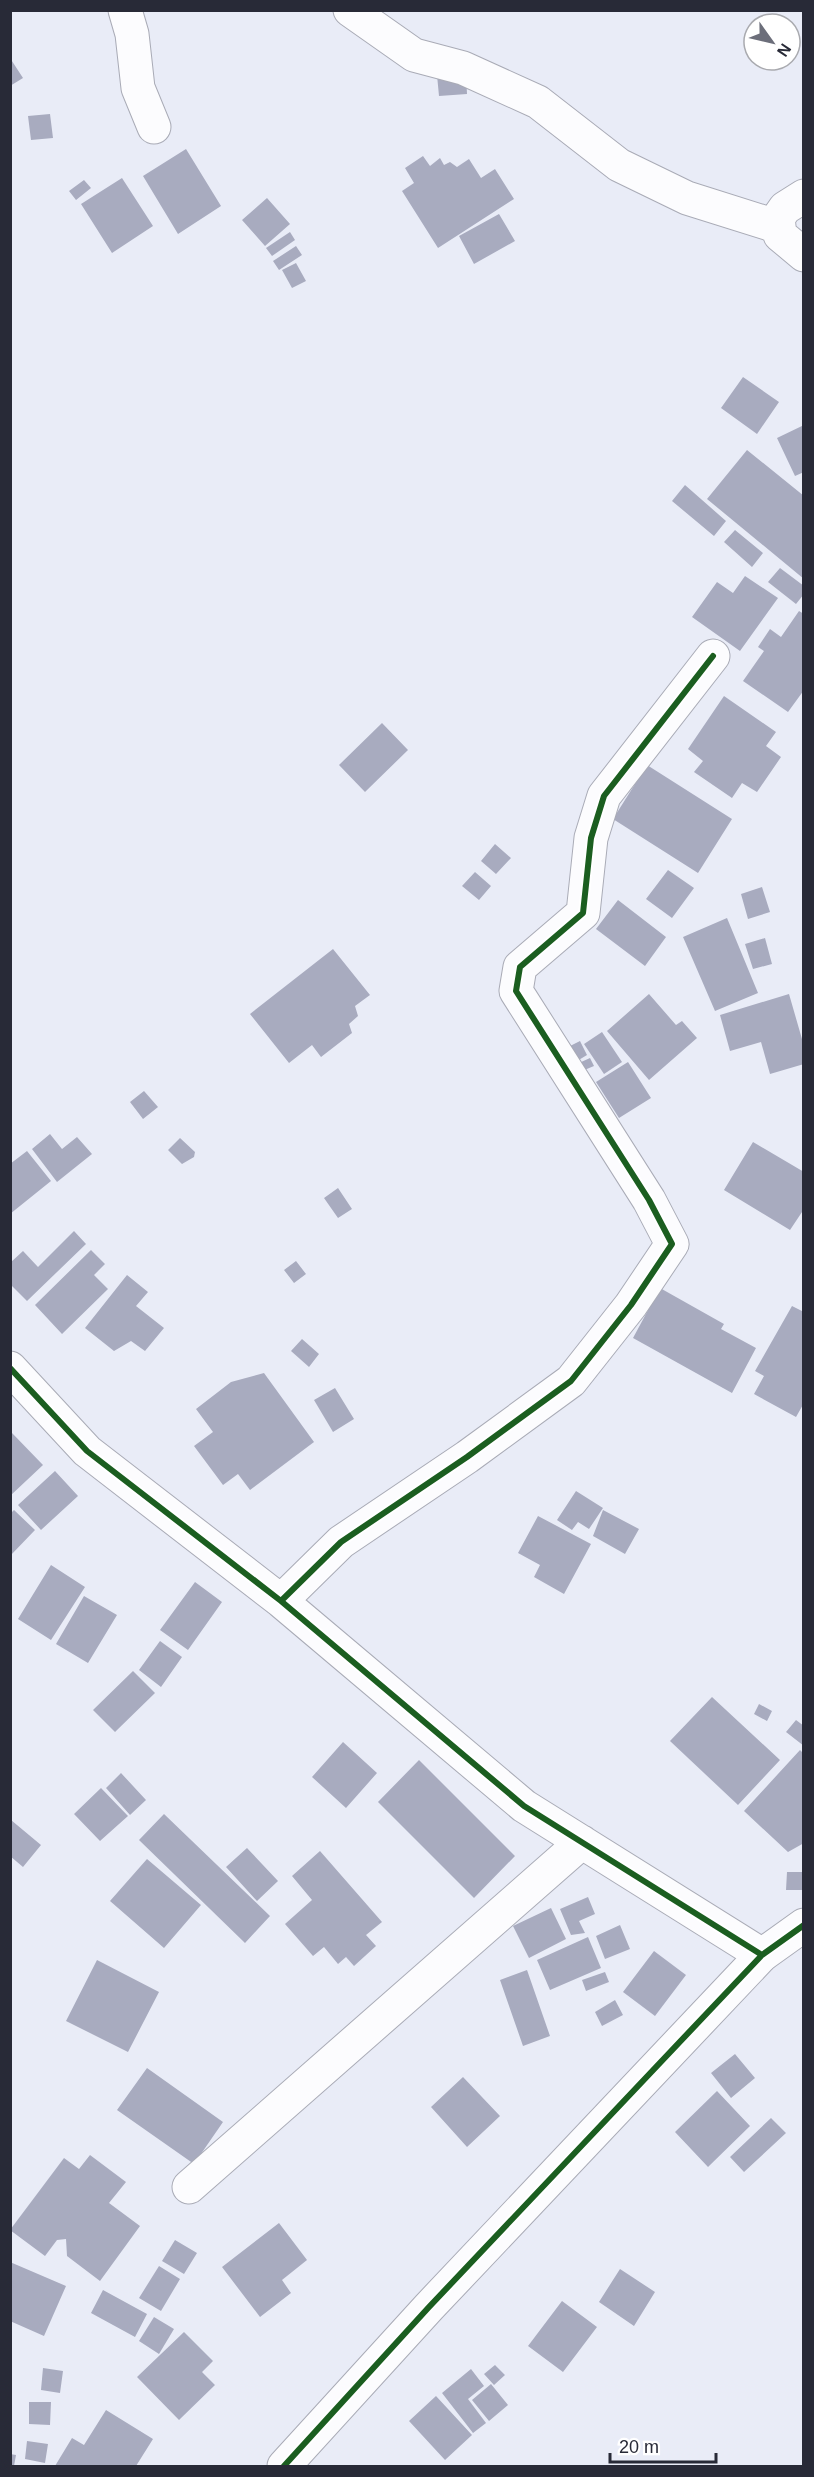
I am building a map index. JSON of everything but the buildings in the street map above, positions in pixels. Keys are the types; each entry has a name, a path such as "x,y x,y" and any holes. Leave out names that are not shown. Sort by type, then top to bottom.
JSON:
{"street":[{"path":"125,10 132,34 138,88 154,127"},
{"path":"350,10 414,55 463,68 538,102 619,165 687,198 779,227"},
{"path":"804,196 785,208 778,218 780,235 804,255"},
{"path":"281,1600 341,1542 467,1457 571,1381 631,1305 672,1244 643,1191 516,991 520,967 583,913 591,838 604,796 713,656"},
{"path":"10,1368 87,1451 281,1600 524,1806 762,1955"},
{"path":"189,2187 582,1842"},
{"path":"284,2466 429,2307 762,1955 804,1925"}],"cycle path":[{"path":"281,1601 341,1542 467,1457 571,1381 631,1305 672,1244 649,1200 516,991 520,967 583,913 591,838 604,796 713,656"},
{"path":"10,1368 87,1451 281,1601 524,1806 762,1955"},
{"path":"284,2466 429,2307 762,1955 804,1925"}]}
